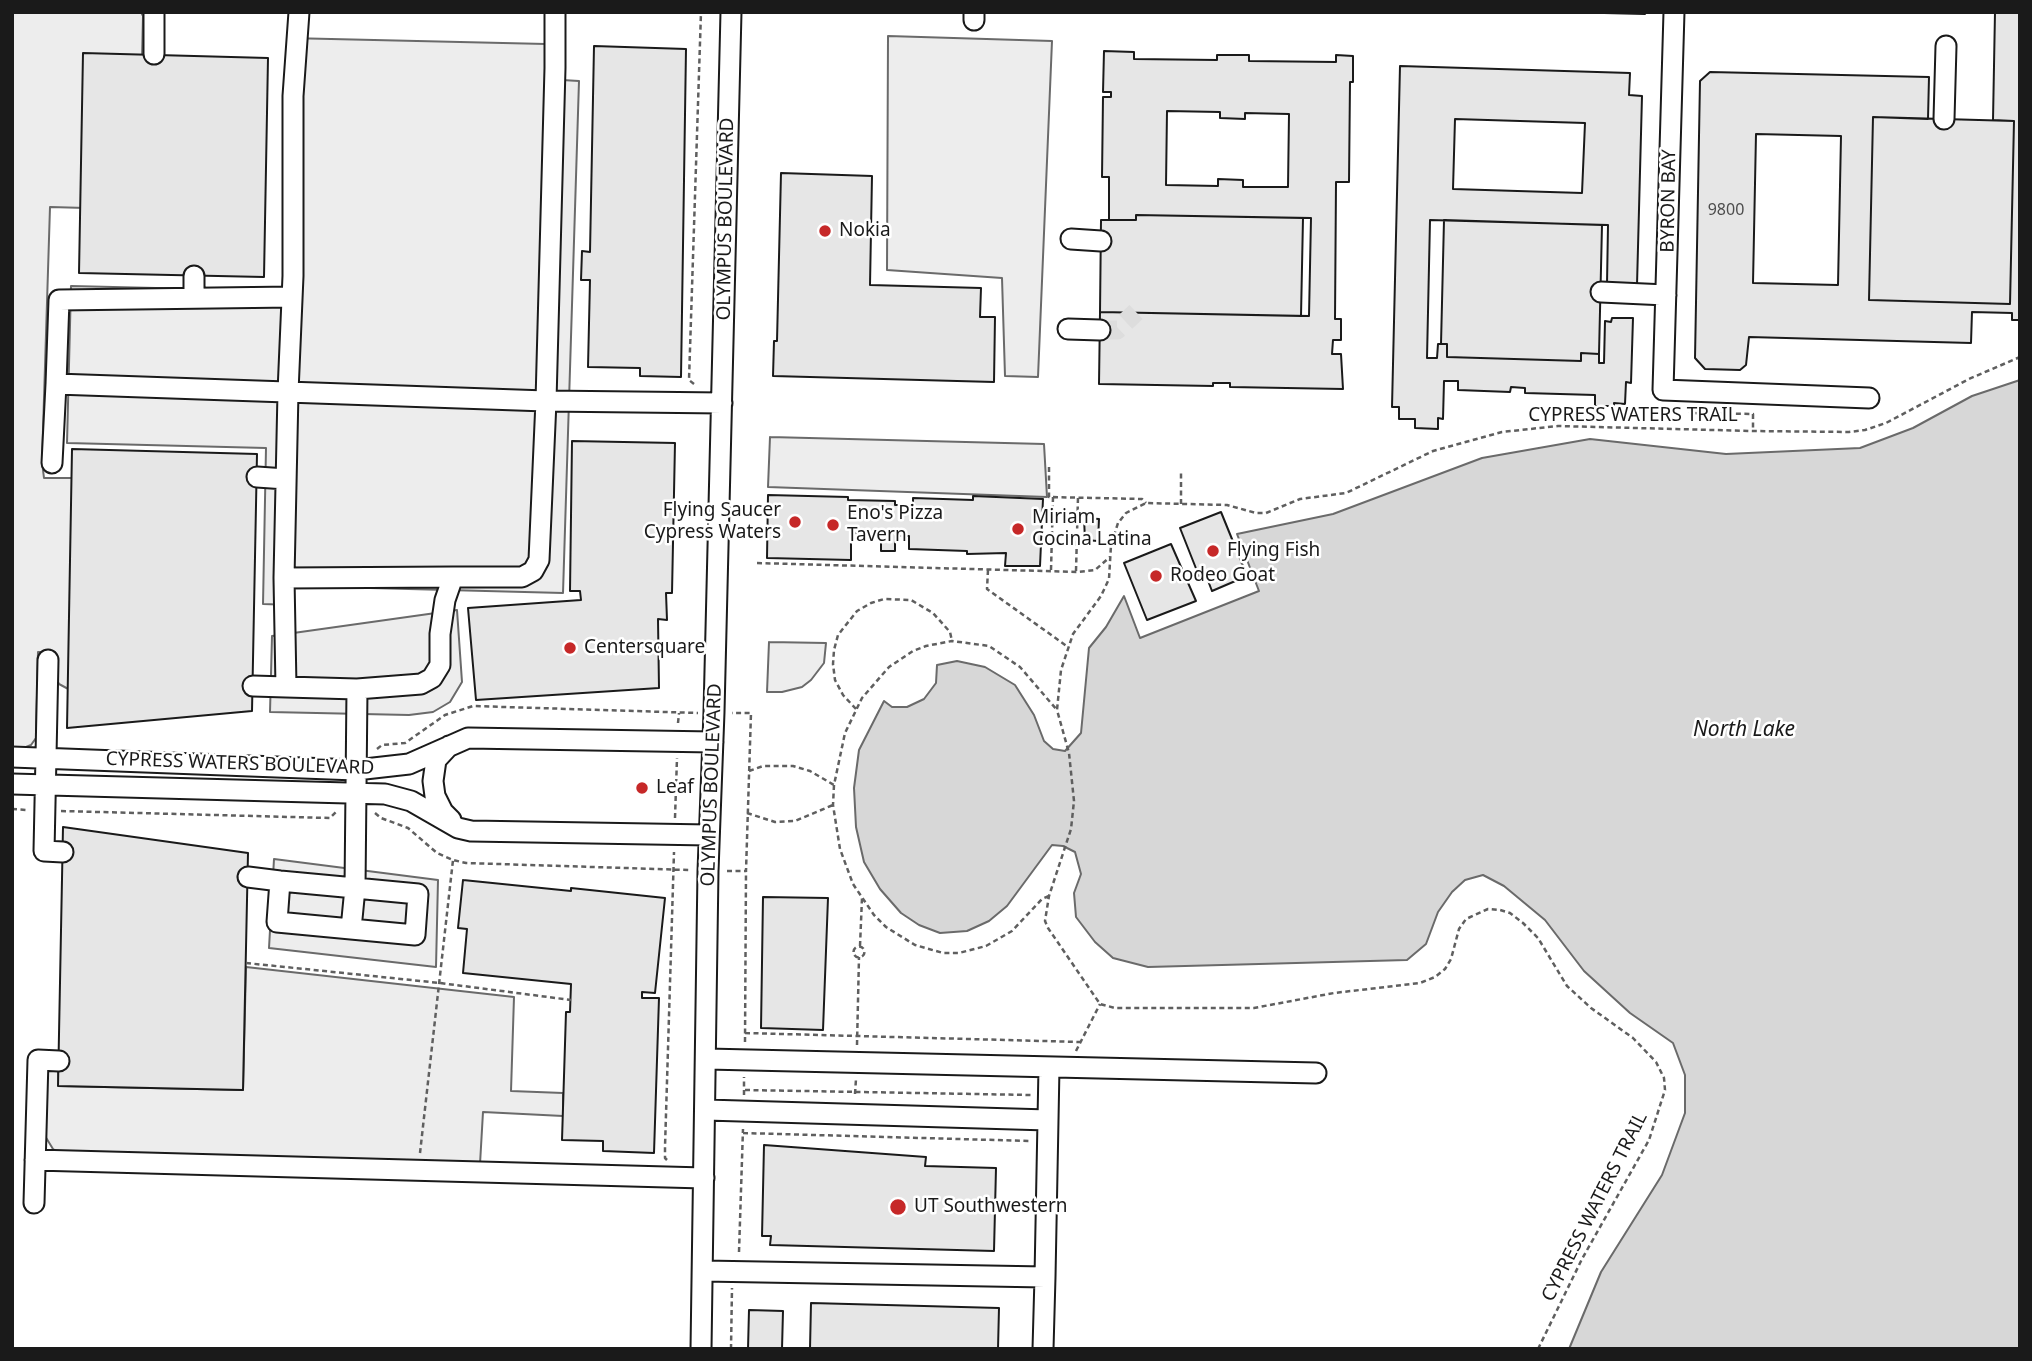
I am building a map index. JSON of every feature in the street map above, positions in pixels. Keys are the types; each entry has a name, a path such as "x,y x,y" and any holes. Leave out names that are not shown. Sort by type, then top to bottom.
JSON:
{"street":[{"path":"154,12 155,54"},
{"path":"286,687 284,578 292,297 293,96 299,12"},
{"path":"284,578 522,578 533,571 539,560 546,401 555,12"},
{"name":"OLYMPUS BOULEVARD","path":"701,1349 709,835 731,12"},
{"name":"BYRON BAY","path":"1674,12 1663,390 1691,391"},
{"path":"1944,119 1946,46"},
{"path":"1071,239 1101,241"},
{"path":"194,276 194,298"},
{"path":"1601,292 1666,295"},
{"path":"52,463 59,300 292,297"},
{"path":"1068,329 1100,330"},
{"path":"56,384 546,401 722,402"},
{"path":"1691,391 1869,398"},
{"path":"257,477 286,479"},
{"path":"253,686 357,689 421,684 432,678 440,665 440,634 445,600 453,577"},
{"path":"48,660 57,701 47,758 44,851 63,852"},
{"path":"351,929 355,888 348,801 356,770 357,689"},
{"name":"CYPRESS WATERS BOULEVARD","path":"12,757 356,770 409,764 468,738 713,743"},
{"path":"450,745 436,760 433,781 435,796 443,811 458,828"},
{"name":"CYPRESS WATERS BOULEVARD","path":"12,784 348,801 385,794 411,801 458,828 471,831 709,835"},
{"path":"248,877 418,894 415,935 277,922 281,881"},
{"path":"707,1059 1316,1073"},
{"path":"34,1203 38,1060 59,1061"},
{"path":"1043,1349 1049,1067"},
{"path":"706,1110 1048,1120"},
{"path":"35,1160 704,1178"},
{"path":"704,1271 1045,1277"}],"path":[{"path":"699,389 689,380 701,12"},
{"name":"CYPRESS WATERS TRAIL","path":"1053,497 1227,505 1266,513 1300,499 1346,493 1433,451 1502,432 1558,426 1753,431 1865,430 1886,423 1969,379 2020,357"},
{"path":"1691,391 1690,413 1753,414 1753,431"},
{"path":"1049,467 1049,497 1053,497 1051,571"},
{"path":"1181,470 1181,504"},
{"path":"1076,572 1078,497"},
{"path":"1071,1068 1072,1058 1100,1004 1045,921 1049,896 1071,829 1074,801 1073,777 1057,710 1060,670 1073,634 1101,596 1109,579 1113,534 1118,523 1126,513 1146,503"},
{"path":"757,563 1076,572 1095,570 1110,557"},
{"path":"988,569 987,589 1068,647"},
{"path":"856,709 843,695 835,680 833,664 838,635 857,611 884,599 911,600 933,613 950,632 952,641"},
{"path":"1049,896 1042,899 1023,921 1000,940 959,953 928,950 899,937 874,915 862,898 845,867 833,805 834,785 845,733 870,685 899,659 926,646 952,641 989,646 1032,678 1057,710"},
{"path":"372,754 382,745 404,743 444,715 473,706 698,713"},
{"path":"669,1162 665,1158 679,713"},
{"path":"729,871 746,871 751,713 732,713"},
{"path":"749,771 771,765 793,766 810,771 834,785"},
{"path":"12,809 330,818 348,801"},
{"path":"747,813 775,822 795,821 833,805"},
{"path":"370,809 381,818 408,828 437,853 453,860 482,865 692,871"},
{"path":"418,1172 453,860"},
{"path":"860,946 862,898"},
{"name":"CYPRESS WATERS TRAIL","path":"1100,1004 1115,1008 1254,1008 1334,992 1420,984 1445,969 1451,959 1459,929 1466,919 1488,909 1510,913 1523,923 1538,938 1567,986 1591,1008 1633,1038 1656,1062 1664,1078 1665,1090 1649,1140 1582,1259 1538,1349"},
{"path":"246,962 571,1000"},
{"path":"745,1032 1080,1042"},
{"path":"1024,1095 1025,1067"},
{"path":"744,1090 1049,1095"},
{"path":"743,1133 1048,1141"}],"shaded area":[{"path":"12,12 141,12 143,16 142,59 86,208 50,207 42,462 44,478 79,478 72,691 59,684 55,676 55,652 38,652 36,738 31,745 21,749 12,749"},
{"path":"888,36 1052,41 1038,377 1005,376 1002,278 887,270"},
{"path":"288,38 546,44 562,80 579,81 563,593 293,586 293,605 263,604 266,448 67,443 71,286 283,291"},
{"path":"770,437 1044,444 1047,497 768,487"},
{"path":"457,610 462,682 450,702 433,712 409,715 270,712 272,636"},
{"path":"769,642 826,643 824,663 802,687 782,692 767,692"},
{"path":"274,859 438,880 436,967 269,948"},
{"path":"246,967 514,997 511,1091 563,1093 563,1116 483,1112 480,1164 63,1155 53,1149 45,1136 45,1073 50,1069 58,1070 59,1086 243,1090"}],"water":[{"name":"North Lake","path":"2020,380 2020,1349 1569,1349 1601,1272 1662,1175 1685,1113 1685,1075 1673,1043 1630,1013 1584,971 1545,920 1504,886 1483,875 1465,880 1452,892 1438,912 1426,944 1407,960 1148,967 1113,958 1095,942 1076,917 1074,893 1081,874 1075,852 1063,846 1052,845 1007,906 989,921 967,931 940,933 919,925 901,913 880,889 864,862 856,827 854,788 859,750 884,701 892,707 907,707 924,699 936,683 937,665 957,661 985,667 1015,685 1034,715 1044,741 1053,749 1065,751 1081,733 1089,648 1106,627 1124,596 1140,638 1259,591 1237,534 1333,514 1482,458 1590,439 1726,454 1860,448 1913,428 1972,396"}],"building":[{"path":"1563,12 1645,12 1645,14"},
{"path":"1995,12 2020,12 2020,320 2012,320 2012,313 1972,312 1971,343 1749,337 1746,365 1740,370 1705,369 1695,358 1700,81 1710,72 1929,77 1928,119 1873,117 1869,300 2010,304 2014,121 1993,120","holes":["1756,134 1841,136 1838,285 1753,283"]},
{"path":"594,46 686,49 681,377 640,376 640,368 588,367 590,280 581,280 582,251 590,252"},
{"path":"1104,51 1134,52 1134,59 1217,60 1217,55 1249,55 1249,61 1336,62 1336,55 1353,56 1353,82 1350,82 1349,182 1336,182 1335,319 1341,319 1341,340 1333,340 1332,354 1341,354 1343,389 1230,387 1230,383 1213,383 1213,386 1099,384 1100,312 1309,316 1311,218 1136,215 1136,220 1109,220 1109,177 1102,177 1103,97 1111,97 1111,92 1103,92","holes":["1167,111 1220,112 1220,118 1245,119 1245,113 1289,114 1288,187 1243,187 1243,180 1218,179 1218,186 1166,185"]},
{"path":"83,53 268,58 264,277 79,273"},
{"path":"1400,66 1630,73 1629,95 1642,96 1637,285 1607,284 1608,225 1430,220 1427,358 1437,358 1438,344 1447,344 1447,357 1581,361 1581,353 1599,354 1599,363 1604,363 1605,321 1611,322 1612,318 1633,318 1631,383 1626,382 1625,404 1595,406 1595,395 1525,393 1525,388 1511,387 1510,392 1458,390 1458,381 1444,381 1443,419 1438,418 1438,429 1415,428 1415,419 1399,419 1399,407 1392,407","holes":["1455,119 1585,123 1582,193 1453,189"]},
{"path":"1873,117 2014,121 2010,304 1869,300"},
{"name":"Nokia","path":"781,173 872,176 870,285 981,288 980,317 995,317 994,382 773,376 774,341 777,341"},
{"path":"1136,215 1303,218 1301,316 1100,312 1101,220 1136,220"},
{"path":"1444,220 1602,225 1599,354 1581,353 1581,361 1447,357 1447,344 1441,344"},
{"path":"572,441 675,443 672,593 666,593 667,620 658,619 659,688 476,700 468,608 581,600 580,591 570,591"},
{"path":"72,449 257,454 252,711 67,728"},
{"path":"768,495 848,497 848,500 895,501 895,505 913,505 913,498 973,500 973,496 1043,499 1040,566 1005,566 1006,553 967,554 967,551 909,549 909,536 895,536 895,551 881,551 881,534 851,533 851,560 767,558"},
{"name":"Flying Fish","path":"1221,512 1247,576 1212,591 1205,573 1199,576 1180,528"},
{"path":"1084,518 1099,519 1098,541 1085,540"},
{"name":"Rodeo Goat","path":"1171,544 1196,601 1147,620 1124,563"},
{"path":"63,827 248,853 243,1090 58,1086"},
{"path":"463,880 665,898 655,993 642,992 642,998 659,998 654,1153 603,1151 603,1141 562,1140 566,1012 570,1012 571,984 463,973 467,929 458,928"},
{"path":"763,897 828,898 823,1030 761,1028"},
{"path":"764,1145 926,1157 925,1166 996,1168 994,1251 770,1245 771,1236 762,1236"},
{"path":"811,1303 999,1308 998,1349 810,1349"},
{"path":"749,1310 783,1311 782,1349 748,1349"}],"tunnel":[{"path":"1100,330 1117,330 1136,312"}],"place":[{"name":"Nokia","path":"825,231"},
{"name":"Flying Saucer Cypress Waters","path":"795,522"},
{"name":"Eno's Pizza Tavern","path":"833,525"},
{"name":"Miriam Cocina Latina","path":"1018,529"},
{"name":"Flying Fish","path":"1213,551"},
{"name":"Rodeo Goat","path":"1156,576"},
{"name":"Centersquare","path":"570,648"},
{"name":"Leaf","path":"642,788"},
{"name":"UT Southwestern","path":"898,1207"}]}
